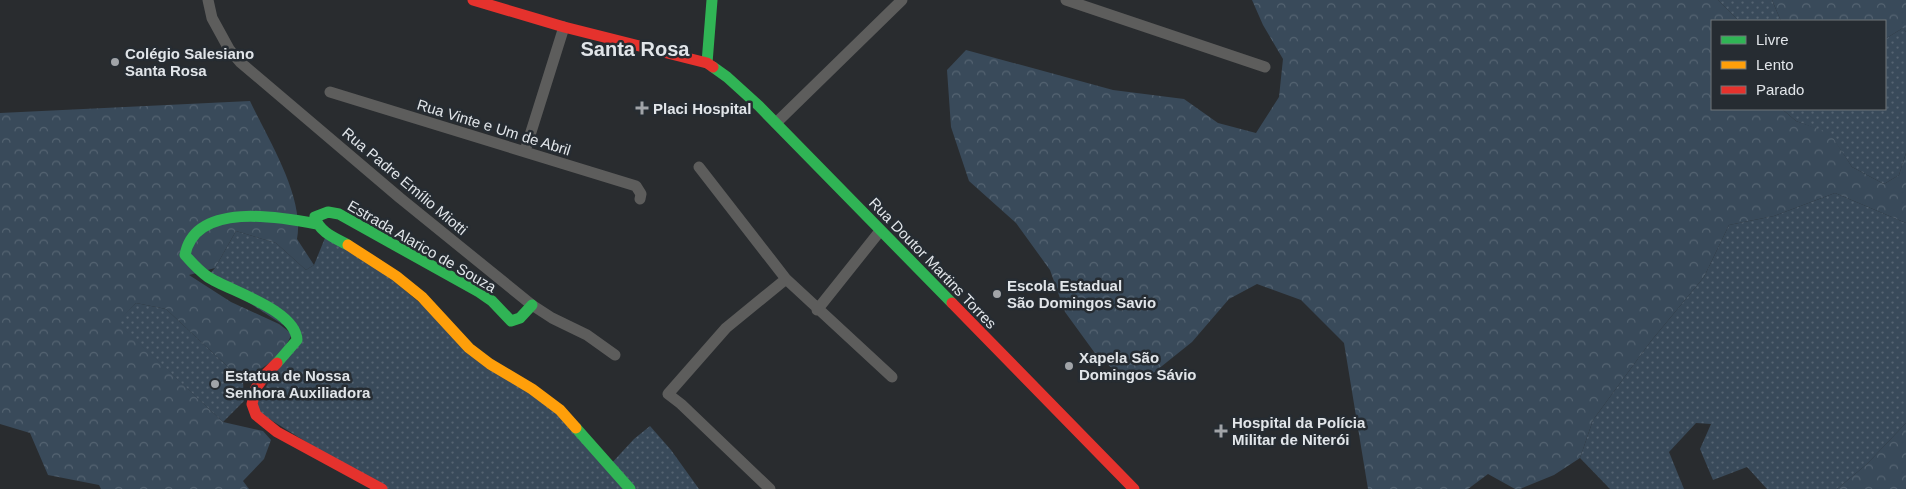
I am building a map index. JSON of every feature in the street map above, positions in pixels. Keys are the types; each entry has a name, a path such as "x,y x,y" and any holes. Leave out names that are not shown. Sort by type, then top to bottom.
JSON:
{"street":[{"name":"Rua Padre Emílio Miotti","path":"208,0 212,18 229,49 240,62 400,198 532,305 552,318 587,335 615,355"},
{"path":"473,0 564,27 706,63 712,0"},
{"path":"776,123 902,0"},
{"path":"1066,0 1265,67"},
{"path":"525,151 564,27"},
{"name":"Rua Doutor Martins Torres","path":"706,63 741,88 1134,489"},
{"name":"Rua Vinte e Um de Abril","path":"330,92 636,186 641,194 640,199"},
{"path":"699,167 786,279 817,310 892,377"},
{"name":"Estrada Alarico de Souza","path":"317,224 315,217 321,214 328,212 339,214 479,292 492,301 511,321 517,321 532,305"},
{"path":"382,489 282,434 256,416 253,409 253,399 261,380 293,347 297,340 297,334 295,328 275,311 208,276 192,265 185,255 186,245 191,237 200,229 226,219 256,215 317,224 327,233 396,276 422,297 469,348 490,364 532,389 560,410 630,489"},
{"path":"817,310 880,231"},
{"path":"770,489 681,404 668,394 726,328 786,279"}],"green space":[{"path":"1252,0 1718,0 1738,20 1711,20 1711,110 1783,110 1796,121 1830,133 1852,167 1884,184 1899,175 1906,153 1906,223 1835,193 1774,216 1729,225 1704,277 1651,341 1593,420 1580,458 1554,475 1520,489 1515,489 1488,474 1468,489 1368,489 1344,343 1301,300 1257,284 1229,299 1192,342 1152,374 1127,380 1097,356 1065,312 1050,270 1016,223 969,181 951,127 947,70 966,50 1113,90 1184,99 1218,123 1256,133 1279,97 1283,59 1263,25"},
{"path":"1718,0 1772,0 1781,20 1738,20"},
{"path":"1772,0 1906,0 1906,32 1903,28 1886,38 1886,20 1781,20"},
{"path":"1903,28 1906,32 1906,153 1899,175 1884,184 1852,167 1830,134 1796,121 1783,110 1886,110 1886,38"},
{"path":"250,101 275,150 290,187 296,205 297,239 314,265 306,270 276,243 236,231 215,268 189,275 231,302 279,324 292,334 281,355 243,381 166,309 136,303 117,322 223,422 263,431 271,440 264,459 243,481 249,489 101,489 99,485 48,475 30,433 0,424 0,113"},
{"path":"1835,193 1906,223 1906,423 1867,464 1837,489 1767,489 1747,467 1713,480 1700,449 1711,424 1696,423 1669,452 1684,489 1610,489 1580,458 1593,420 1651,341 1704,277 1729,225 1774,216"},
{"path":"236,231 276,243 306,270 314,265 327,233 360,252 454,332 532,389 609,466 634,439 650,426 671,450 699,489 382,489 253,409 297,334 208,276 215,268"},
{"path":"136,303 166,309 243,381 244,401 223,422 116,322"},
{"path":"1906,423 1906,489 1837,489 1867,464"}],"traffic: fast":[{"path":"707,63 712,0"},
{"path":"713,67 759,106 952,303"},
{"path":"348,245 324,231 315,217 328,212 339,214 479,292 492,301 511,321 520,318 532,305"},
{"path":"277,363 297,340 294,329 286,319 260,302 208,277 185,255 192,238 205,226 221,220 262,216 317,224"},
{"path":"576,428 630,489"}],"traffic: slow":[{"path":"348,245 396,276 422,297 469,348 490,364 532,389 560,410 576,428"}],"traffic: jam":[{"path":"473,0 564,27 707,63 713,67"},
{"path":"952,303 1134,489"},
{"path":"277,363 256,388 252,404 256,415 277,432 382,489"}],"place":[{"name":"Colégio Salesiano Santa Rosa","path":"115,62"},
{"name":"Placi Hospital","path":"642,108"},
{"name":"Escola Estadual São Domingos Savio","path":"997,294"},
{"name":"Xapela São Domingos Sávio","path":"1069,366"},
{"name":"Estatua de Nossa Senhora Auxiliadora","path":"215,384"},
{"name":"Hospital da Polícia Militar de Niterói","path":"1221,431"}],"district":[{"name":"Santa Rosa","path":"635,49"}]}
